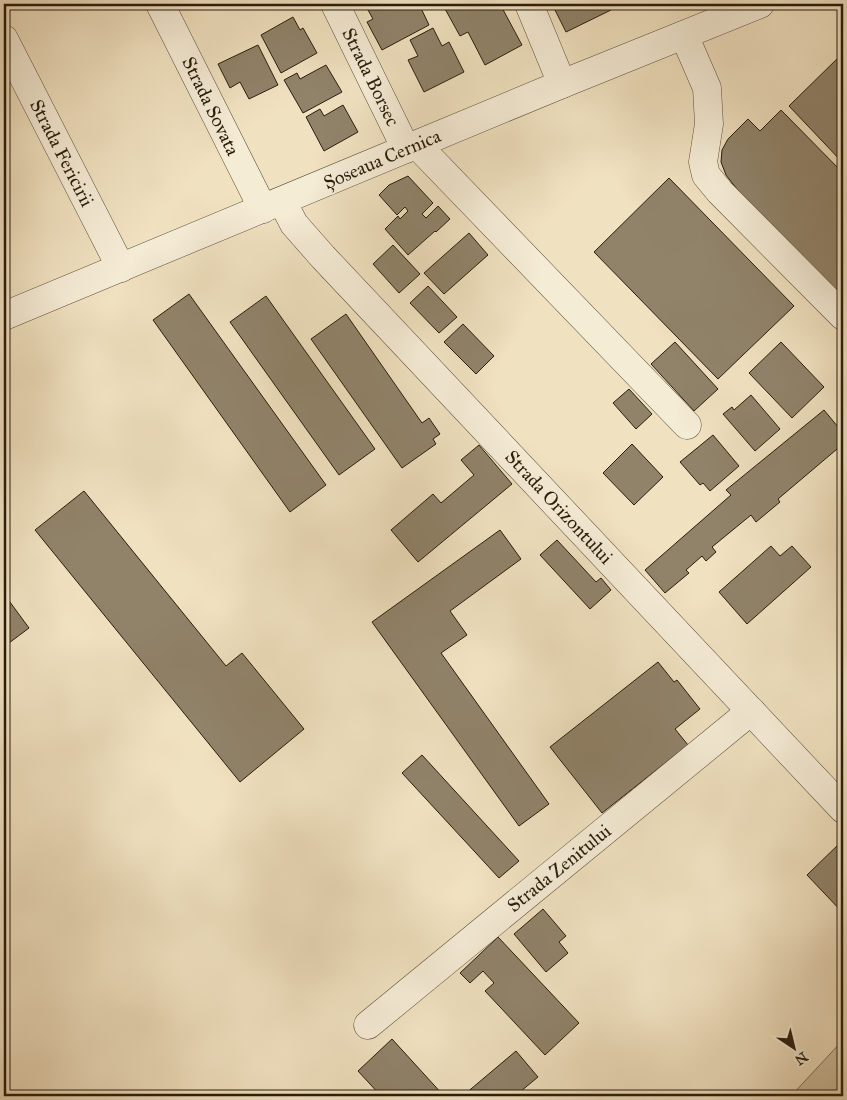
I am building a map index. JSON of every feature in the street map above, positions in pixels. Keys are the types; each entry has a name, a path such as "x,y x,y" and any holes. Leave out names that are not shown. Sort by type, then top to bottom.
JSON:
{"street":[{"name":"Strada Sovata","path":"160,4 273,205"},
{"name":"Strada Borsec","path":"335,4 412,147 686,424"},
{"path":"529,4 562,84"},
{"name":"Șoseaua Cernica","path":"4,316 562,84 760,4"},
{"path":"684,35 707,88 709,124 704,162 706,175 720,192 843,316"},
{"name":"Strada Fericirii","path":"4,39 121,268"},
{"name":"Strada Orizontului","path":"273,205 294,224 843,809"},
{"name":"Strada Zenitului","path":"368,1025 751,711"}],"shaded area":[{"path":"843,1040 843,1096 791,1096"}],"building":[{"path":"381,4 419,4 429,25 382,50 367,22 373,19 368,10"},
{"path":"450,4 500,4 522,45 485,65 468,32 460,36 444,7"},
{"path":"552,4 608,4 611,10 566,32"},
{"path":"293,17 300,30 303,28 317,53 281,73 261,35"},
{"path":"433,28 442,46 449,42 464,72 424,92 408,60 418,56 410,40"},
{"path":"258,45 278,85 249,99 240,82 230,88 218,64"},
{"path":"843,53 843,163 789,106"},
{"path":"326,65 342,92 303,113 284,80 297,73 300,79"},
{"path":"343,105 358,132 324,151 306,117 320,109 324,116"},
{"path":"781,110 843,173 843,298 740,193 726,175 721,162 722,150 728,139 748,119 760,131"},
{"path":"408,176 433,203 422,214 426,218 438,206 450,219 408,255 385,229 398,216 400,219 408,211 405,207 397,215 379,195 389,185"},
{"path":"669,178 794,306 718,379 594,252"},
{"path":"469,233 488,255 444,294 424,273"},
{"path":"393,245 420,274 399,293 373,264"},
{"path":"428,286 457,317 439,333 410,303"},
{"path":"189,294 326,485 290,512 153,320"},
{"path":"266,296 375,449 339,475 230,322"},
{"path":"346,314 422,423 429,418 440,434 433,439 436,444 402,468 311,339"},
{"path":"463,324 494,356 476,374 444,342"},
{"path":"675,342 718,389 694,411 651,364"},
{"path":"781,342 824,387 792,418 749,373"},
{"path":"629,389 652,414 636,429 613,403"},
{"path":"751,395 780,429 755,451 723,414 732,407 734,410"},
{"path":"824,410 843,433 843,444 778,499 780,502 756,522 751,515 712,547 716,552 706,561 702,556 686,570 689,573 665,593 645,570 731,495 726,490"},
{"path":"713,435 739,466 710,491 703,483 700,485 680,462"},
{"path":"632,444 663,477 634,505 603,473"},
{"path":"479,445 512,484 418,562 391,530 433,494 441,503 474,475 461,460"},
{"path":"84,491 226,666 242,653 304,729 240,782 35,530"},
{"path":"500,530 521,559 450,611 467,635 441,653 549,804 519,826 372,622"},
{"path":"557,540 596,582 601,578 611,590 590,609 540,555"},
{"path":"771,546 780,556 792,546 811,567 747,624 719,592"},
{"path":"4,594 29,628 9,643 4,636"},
{"path":"658,662 674,682 677,680 700,709 675,729 688,745 602,813 550,747"},
{"path":"422,755 519,861 499,878 402,773"},
{"path":"842,841 843,843 843,913 807,875"},
{"path":"543,909 566,936 559,942 568,953 546,972 514,934"},
{"path":"498,937 579,1023 545,1055 485,991 494,983 483,971 470,983 460,973"},
{"path":"392,1039 444,1096 381,1096 358,1071"},
{"path":"516,1051 538,1077 515,1096 467,1096 465,1094"}]}
